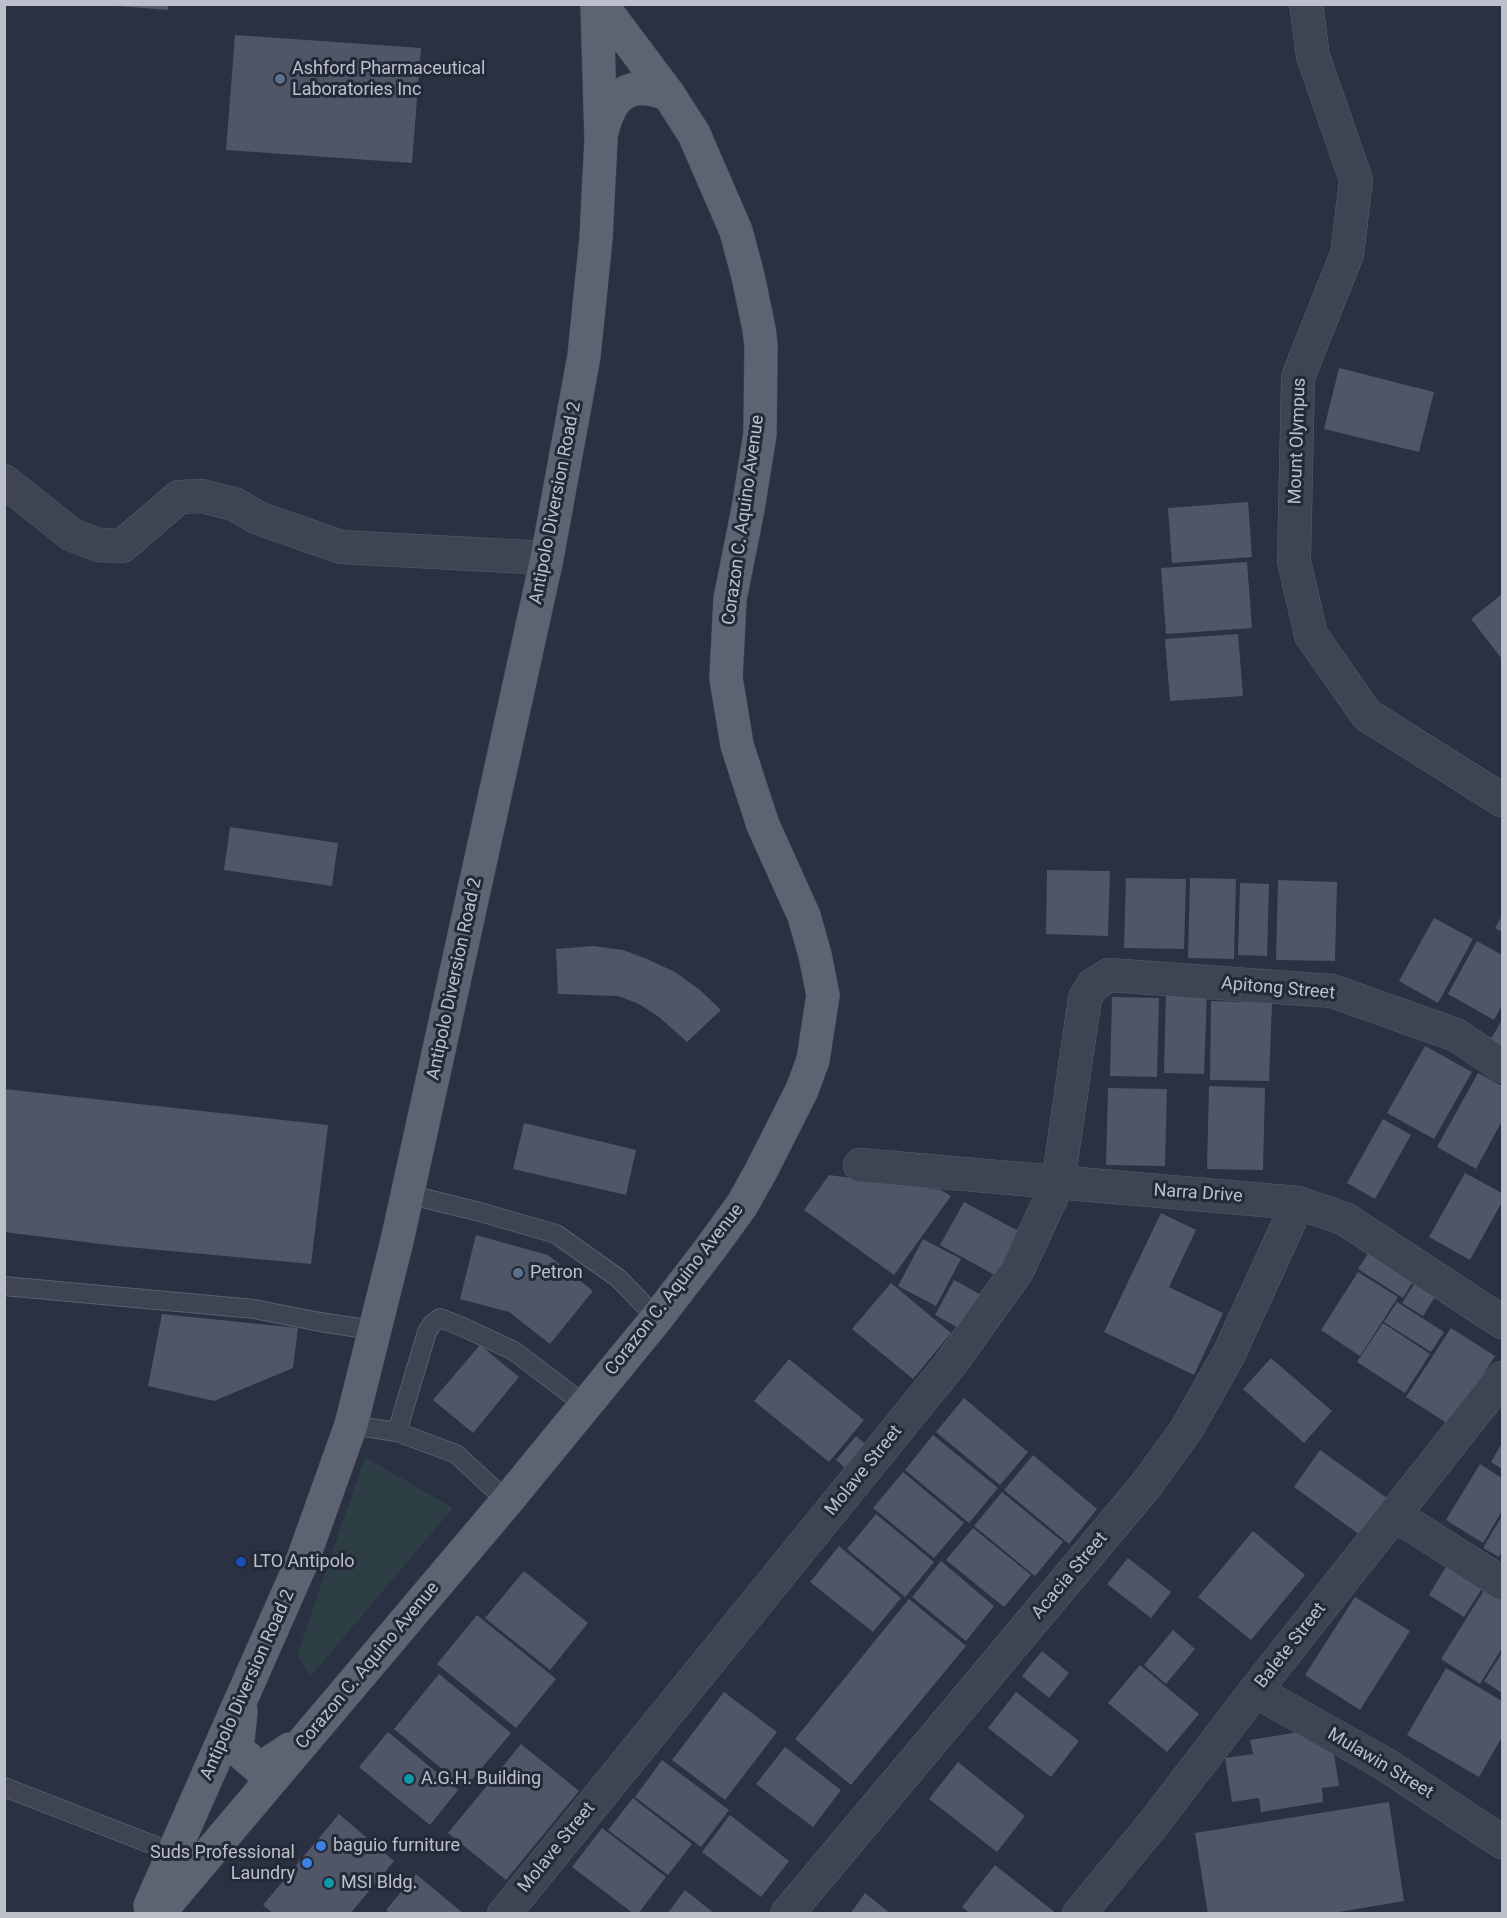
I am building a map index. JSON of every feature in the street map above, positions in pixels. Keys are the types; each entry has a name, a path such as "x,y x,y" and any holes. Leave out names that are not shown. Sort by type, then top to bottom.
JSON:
{"main road":[{"name":"Corazon C. Aquino Avenue","path":"158,1914 507,1501 657,1318 742,1205 783,1130 813,1060 823,995 815,956 804,916 763,825 737,745 726,678 730,599 760,434 762,345 759,329 736,231 694,134 669,95 599,4"},
{"name":"Antipolo Diversion Road 2","path":"147,1914 303,1559 351,1425 407,1194 547,558 584,356 596,238 601,139 599,4"},
{"path":"601,139 608,111 618,97 625,92 642,88 669,95"},
{"path":"242,1701 237,1749 260,1769 309,1736"}],"street":[{"name":"Mount Olympus","path":"1306,4 1313,56 1356,180 1347,254 1298,377 1294,561 1311,635 1367,715 1503,800"},
{"path":"4,481 72,535 98,545 123,546 179,497 202,495 234,504 258,518 341,546 547,558"},
{"name":"Apitong Street","path":"1109,975 1332,991 1456,1035 1503,1066"},
{"name":"Molave Street","path":"504,1914 952,1362 1017,1271 1058,1183 1085,998 1093,985 1109,975"},
{"name":"Narra Drive","path":"860,1165 1298,1203 1345,1219 1503,1322"},
{"name":"Acacia Street","path":"787,1914 1147,1484 1180,1439 1227,1356 1298,1203"},
{"name":"Balete Street","path":"1079,1914 1154,1823 1255,1691 1503,1378"},
{"path":"1395,1515 1503,1583"},
{"name":"Mulawin Street","path":"1255,1691 1385,1764 1503,1842"}],"lane":[{"path":"407,1194 556,1234 618,1278 657,1318"},
{"path":"4,1286 254,1309 373,1330"},
{"path":"397,1432 427,1332 440,1318 463,1326 514,1351 585,1405"},
{"path":"351,1425 397,1432 456,1454 507,1501"},
{"path":"4,1787 174,1853"}],"shaded area":[{"path":"365,1457 453,1508 311,1676 297,1655"}],"building":[{"path":"117,4 168,4 168,10 117,6"},
{"path":"235,35 421,48 412,163 226,150"},
{"path":"1339,368 1434,392 1419,452 1324,429"},
{"path":"1248,502 1252,557 1172,563 1168,508"},
{"path":"1247,562 1252,628 1166,634 1161,568"},
{"path":"1502,594 1502,659 1471,619"},
{"path":"1238,634 1243,696 1170,701 1165,639"},
{"path":"230,827 338,843 332,886 224,870"},
{"path":"1047,870 1110,871 1108,936 1046,934"},
{"path":"1126,878 1186,879 1184,949 1124,948"},
{"path":"1190,878 1236,879 1234,959 1188,958"},
{"path":"1278,880 1337,882 1335,961 1276,960"},
{"path":"1240,883 1269,884 1267,956 1238,955"},
{"path":"1502,916 1502,932 1495,928"},
{"path":"1434,918 1473,939 1438,1003 1399,981"},
{"path":"1477,941 1502,955 1502,1005 1494,1020 1448,994"},
{"path":"593,946 623,950 675,972 700,990 721,1010 687,1042 659,1017 639,1004 618,996 558,994 556,949"},
{"path":"1166,990 1207,991 1204,1074 1164,1073"},
{"path":"1112,997 1159,998 1157,1077 1110,1076"},
{"path":"1211,1001 1272,1003 1269,1081 1210,1080"},
{"path":"1502,1020 1502,1050 1489,1042"},
{"path":"1425,1046 1472,1072 1434,1139 1387,1113"},
{"path":"1478,1073 1502,1086 1502,1121 1476,1169 1437,1147"},
{"path":"1209,1086 1265,1088 1263,1170 1207,1169"},
{"path":"1108,1088 1167,1089 1165,1166 1106,1165"},
{"path":"4,1089 328,1125 311,1264 117,1246 4,1232"},
{"path":"1383,1119 1411,1135 1375,1199 1347,1183"},
{"path":"524,1123 636,1150 626,1195 513,1169"},
{"path":"1465,1173 1502,1193 1502,1202 1470,1260 1429,1237"},
{"path":"829,1175 941,1190 951,1196 894,1275 804,1210"},
{"path":"964,1202 1026,1235 1002,1279 940,1245"},
{"path":"1161,1213 1196,1230 1169,1287 1223,1313 1194,1375 1104,1332"},
{"name":"Petron","path":"476,1235 548,1255 593,1291 550,1344 509,1312 460,1299"},
{"path":"923,1239 961,1259 936,1306 898,1286"},
{"path":"1369,1252 1413,1281 1403,1298 1358,1269"},
{"path":"1358,1272 1398,1297 1360,1356 1321,1330"},
{"path":"1418,1278 1438,1292 1423,1316 1402,1303"},
{"path":"954,1280 987,1298 968,1333 935,1315"},
{"path":"891,1283 951,1333 913,1379 852,1329"},
{"path":"1397,1302 1444,1332 1431,1352 1384,1322"},
{"path":"162,1314 298,1328 293,1368 214,1401 148,1386"},
{"path":"1383,1323 1430,1354 1405,1393 1357,1362"},
{"path":"1451,1328 1495,1356 1450,1425 1406,1397"},
{"path":"480,1345 519,1377 473,1433 433,1400"},
{"path":"1271,1358 1332,1411 1304,1443 1243,1389"},
{"path":"789,1359 864,1420 829,1462 754,1401"},
{"path":"964,1398 1028,1452 1000,1485 936,1432"},
{"path":"933,1435 998,1488 969,1523 905,1470"},
{"path":"856,1436 872,1450 852,1474 836,1460"},
{"path":"1502,1443 1502,1469 1491,1462"},
{"path":"1320,1450 1387,1498 1360,1535 1294,1487"},
{"path":"1033,1455 1097,1509 1069,1544 1004,1490"},
{"path":"1480,1464 1502,1478 1502,1511 1483,1543 1446,1520"},
{"path":"903,1472 964,1523 934,1558 873,1508"},
{"path":"1002,1492 1063,1542 1035,1576 974,1526"},
{"path":"876,1514 934,1562 905,1597 847,1549"},
{"path":"1502,1516 1502,1551 1499,1557 1483,1548"},
{"path":"973,1528 1031,1575 1004,1607 946,1560"},
{"path":"1253,1531 1305,1575 1251,1640 1198,1597"},
{"path":"839,1546 901,1598 873,1632 810,1582"},
{"path":"1128,1558 1171,1592 1151,1618 1107,1584"},
{"path":"1450,1560 1486,1582 1464,1617 1429,1595"},
{"path":"941,1561 994,1606 966,1641 912,1597"},
{"path":"524,1571 588,1623 550,1670 485,1618"},
{"path":"1488,1584 1502,1593 1502,1648 1480,1684 1441,1659"},
{"path":"1355,1597 1410,1631 1360,1710 1305,1675"},
{"path":"909,1599 966,1646 851,1785 795,1739"},
{"path":"477,1615 556,1679 516,1728 437,1664"},
{"path":"1173,1630 1195,1649 1166,1684 1144,1665"},
{"path":"1042,1651 1069,1673 1049,1698 1022,1676"},
{"path":"1502,1653 1502,1693 1484,1681"},
{"path":"1140,1665 1199,1714 1167,1752 1108,1703"},
{"path":"1446,1668 1502,1701 1502,1737 1479,1777 1407,1735"},
{"path":"439,1674 511,1733 465,1788 394,1729"},
{"path":"724,1692 777,1732 725,1800 672,1760"},
{"path":"1016,1692 1079,1741 1051,1777 988,1728"},
{"path":"1312,1730 1315,1744 1332,1741 1339,1786 1322,1788 1323,1802 1261,1812 1259,1798 1232,1802 1225,1758 1253,1754 1250,1740"},
{"name":"A.G.H. Building","path":"388,1732 458,1790 430,1825 359,1767"},
{"path":"521,1744 579,1791 506,1880 448,1833"},
{"path":"785,1747 841,1790 813,1827 756,1784"},
{"path":"662,1760 729,1810 701,1847 635,1797"},
{"path":"958,1762 1025,1816 997,1852 929,1799"},
{"path":"633,1798 692,1844 668,1875 608,1830"},
{"path":"1389,1802 1404,1901 1327,1914 1208,1914 1195,1833"},
{"name":"MSI Bldg.","path":"339,1814 394,1861 350,1914 274,1914 263,1905"},
{"path":"730,1815 789,1861 761,1897 702,1852"},
{"path":"602,1828 666,1877 638,1914 634,1914 572,1867"},
{"path":"995,1865 1057,1914 971,1914 962,1907"},
{"path":"416,1874 464,1914 390,1914 386,1910"},
{"path":"685,1890 715,1914 667,1914"},
{"path":"865,1893 891,1914 850,1914"}],"place":[{"name":"Ashford Pharmaceutical Laboratories Inc","path":"280,79"},
{"name":"Petron","path":"518,1273"},
{"name":"LTO Antipolo","path":"241,1562"},
{"name":"A.G.H. Building","path":"409,1779"},
{"name":"baguio furniture","path":"321,1846"},
{"name":"Suds Professional Laundry","path":"307,1863"},
{"name":"MSI Bldg.","path":"329,1883"}]}
